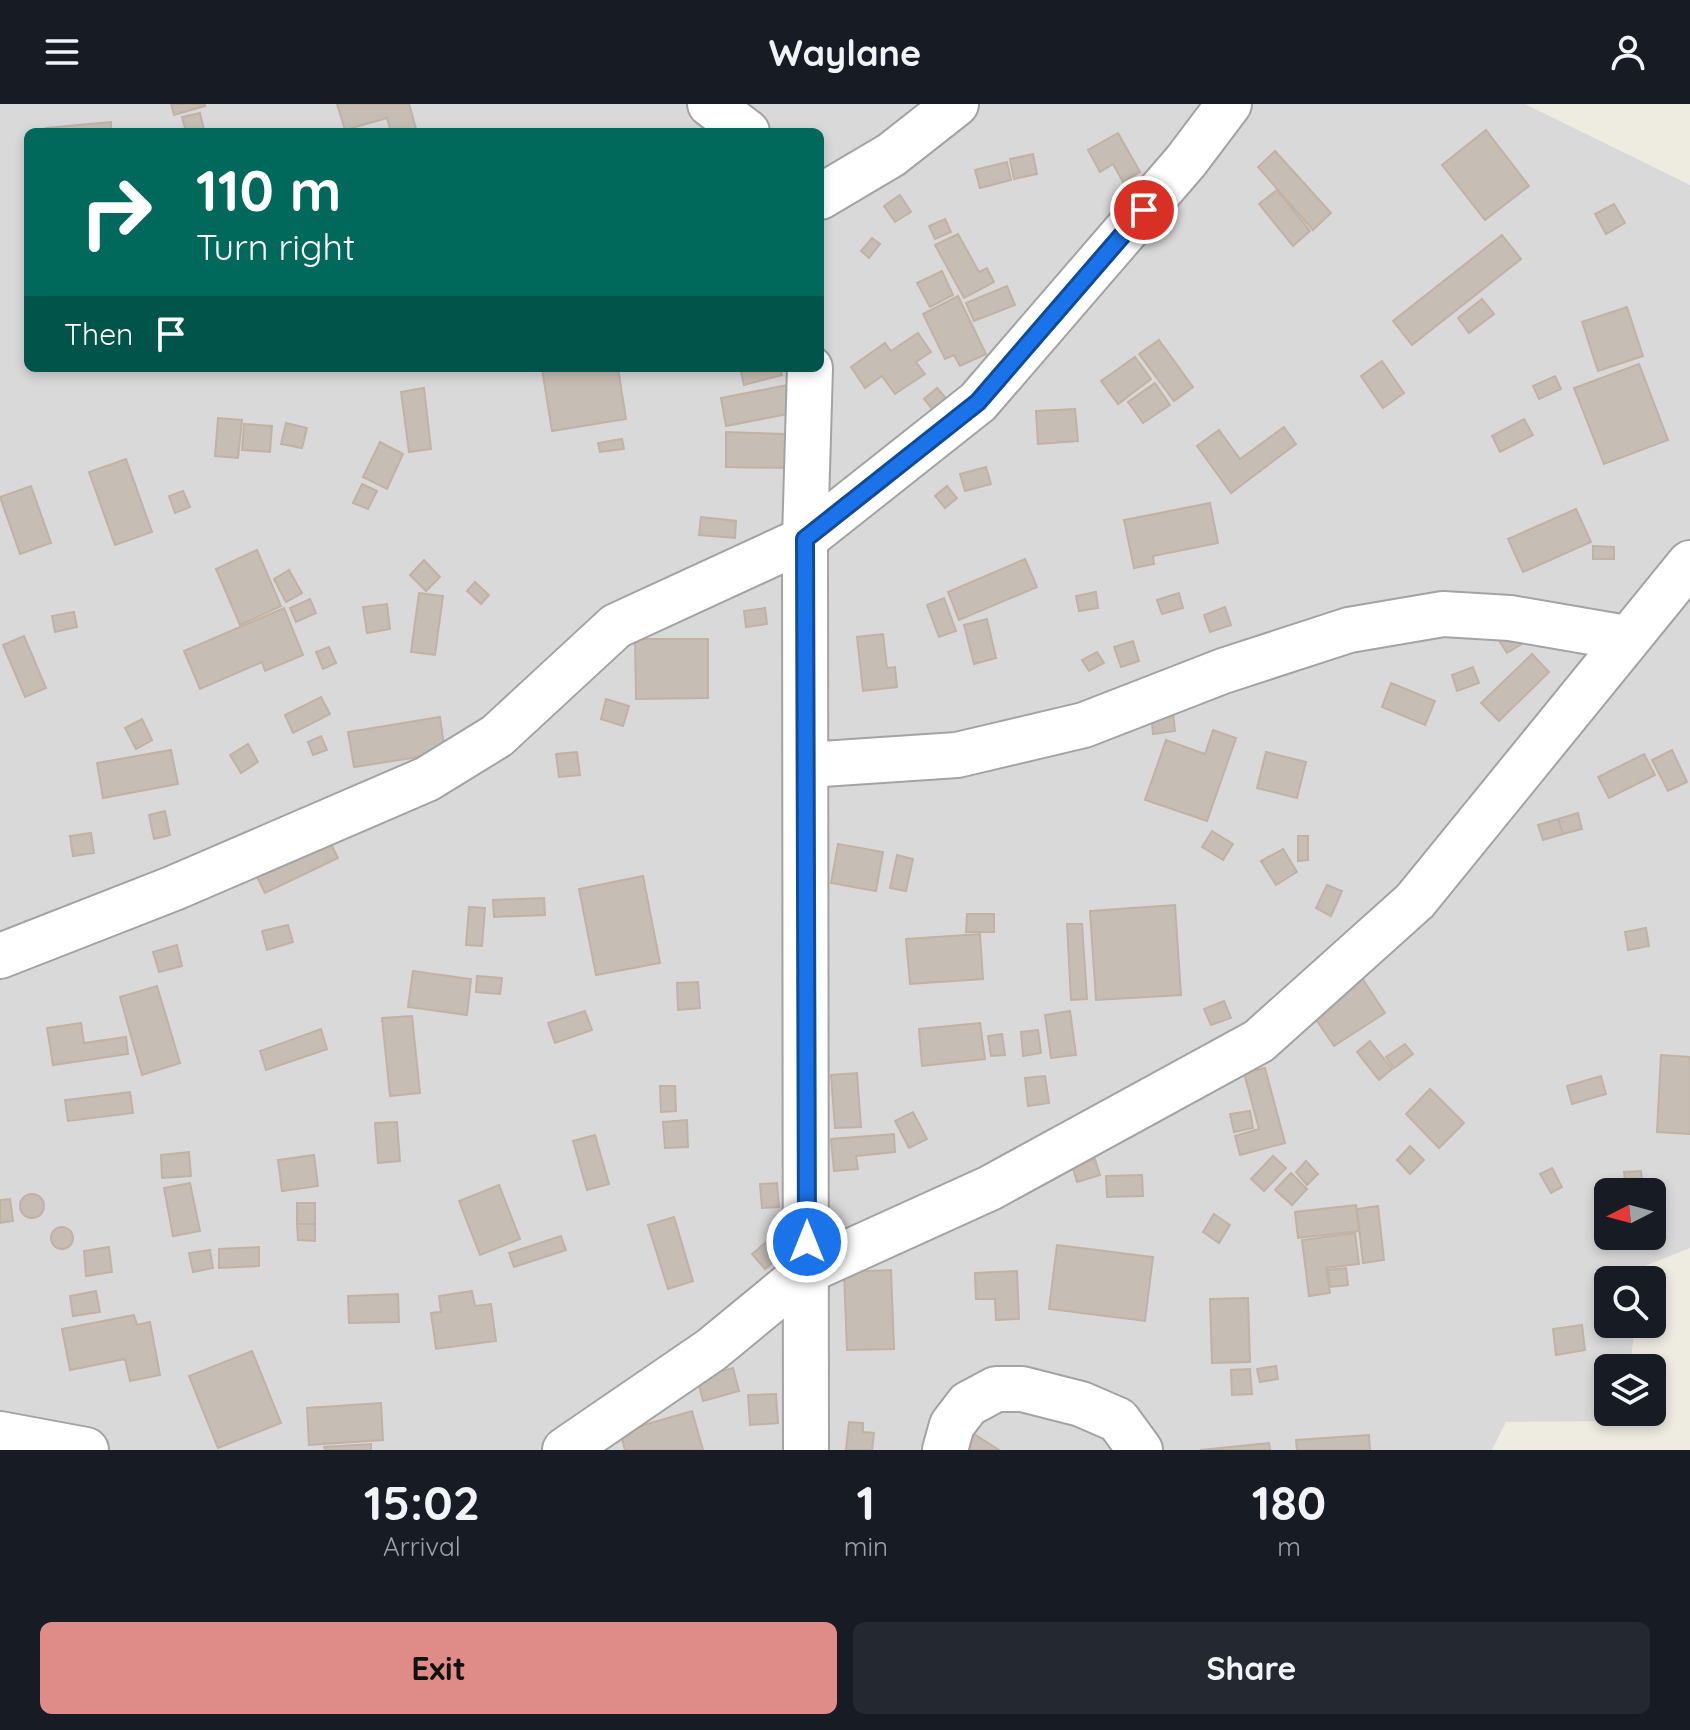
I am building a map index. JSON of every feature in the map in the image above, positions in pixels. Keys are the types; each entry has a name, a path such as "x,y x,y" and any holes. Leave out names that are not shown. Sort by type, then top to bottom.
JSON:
{"street":[{"path":"710,104 742,128"},
{"path":"824,195 891,155 956,104"},
{"path":"0,956 174,888 427,779 497,736 616,626 805,539 978,402 1186,161 1229,104"},
{"path":"806,1450 805,539 810,372"},
{"path":"565,1450 711,1350 807,1271 990,1188 1259,1041 1415,901 1690,563"},
{"path":"807,765 971,752 1084,725 1223,671 1349,630 1443,614 1510,618 1626,638"},
{"path":"945,1450 952,1425 968,1404 996,1389 1022,1389 1081,1404 1118,1420 1140,1450"},
{"path":"0,1434 86,1450"}],"shaded area":[{"path":"0,104 1525,104 1690,185 1690,1248 1645,1266 1594,1266 1594,1338 1633,1338 1632,1354 1594,1354 1594,1421 1506,1422 1492,1450 0,1450"}],"building":[{"path":"171,104 205,104 205,106 174,115"},
{"path":"337,104 409,104 416,128 390,128 387,118 344,128"},
{"path":"200,113 204,128 185,128 182,117"},
{"path":"111,122 111,128 46,128"},
{"path":"1486,130 1529,186 1485,220 1442,165"},
{"path":"1118,133 1140,172 1123,182 1113,164 1100,172 1088,150"},
{"path":"1275,151 1331,213 1313,230 1258,167"},
{"path":"1033,154 1037,174 1014,179 1010,159"},
{"path":"1007,162 1011,180 980,188 975,170"},
{"path":"1277,190 1310,231 1293,246 1259,204"},
{"path":"900,195 911,212 895,222 884,206"},
{"path":"1614,204 1625,223 1606,234 1595,214"},
{"path":"945,219 951,232 935,239 929,226"},
{"path":"958,234 979,272 987,268 994,282 964,298 935,245"},
{"path":"1502,235 1521,259 1412,345 1393,321"},
{"path":"872,238 880,244 869,258 861,251"},
{"path":"942,271 953,295 930,307 917,283"},
{"path":"1007,286 1015,305 974,321 966,303"},
{"path":"958,296 986,354 960,366 954,355 945,359 923,314"},
{"path":"1482,299 1494,314 1469,333 1458,318"},
{"path":"1627,307 1643,356 1598,371 1582,322"},
{"path":"918,333 931,352 916,362 925,374 895,394 882,376 865,388 851,367 885,343 891,351"},
{"path":"1159,340 1193,387 1174,401 1139,354"},
{"path":"1135,357 1151,379 1118,404 1101,381"},
{"path":"1382,361 1404,393 1383,408 1361,376"},
{"path":"1639,364 1668,440 1604,464 1574,388"},
{"path":"542,372 619,372 626,419 552,431"},
{"path":"741,372 781,372 782,375 744,385"},
{"path":"1555,376 1561,389 1539,399 1533,386"},
{"path":"1155,383 1170,405 1143,423 1128,402"},
{"path":"793,384 798,412 726,426 721,398"},
{"path":"424,388 431,449 409,452 401,392"},
{"path":"937,388 951,404 937,415 924,399"},
{"path":"1075,409 1078,441 1038,444 1036,411"},
{"path":"218,418 242,420 238,458 215,456"},
{"path":"1524,419 1533,435 1500,452 1492,436"},
{"path":"286,423 307,428 302,448 281,444"},
{"path":"244,424 272,426 270,452 242,450"},
{"path":"1284,427 1296,444 1231,493 1197,446 1219,430 1240,459"},
{"path":"726,432 785,434 785,468 726,467"},
{"path":"622,439 624,449 600,452 598,443"},
{"path":"380,442 403,454 387,489 363,477"},
{"path":"126,459 152,532 115,545 89,472"},
{"path":"986,467 991,484 965,491 960,474"},
{"path":"362,484 377,491 368,509 353,503"},
{"path":"31,486 51,543 20,554 0,497"},
{"path":"947,486 957,498 945,508 935,496"},
{"path":"183,491 190,507 175,513 169,496"},
{"path":"1210,503 1218,543 1153,556 1154,564 1134,568 1124,520"},
{"path":"1576,509 1591,542 1523,572 1508,539"},
{"path":"701,517 736,521 735,538 699,535"},
{"path":"1593,546 1614,547 1614,559 1593,559"},
{"path":"257,550 281,606 240,625 216,569"},
{"path":"1025,559 1037,587 959,620 948,592"},
{"path":"424,560 440,577 426,591 410,575"},
{"path":"289,570 302,593 286,602 274,579"},
{"path":"475,582 489,595 481,604 467,591"},
{"path":"1096,592 1098,608 1079,611 1076,596"},
{"path":"419,593 443,596 435,655 411,652"},
{"path":"1179,593 1183,608 1162,614 1157,600"},
{"path":"944,598 956,631 939,637 927,605"},
{"path":"310,599 316,613 296,622 290,608"},
{"path":"387,604 390,629 367,633 363,607"},
{"path":"1225,607 1231,625 1210,632 1204,615"},
{"path":"284,608 303,655 265,671 262,662 200,689 184,651"},
{"path":"765,608 767,624 746,627 744,611"},
{"path":"74,612 77,627 55,632 52,616"},
{"path":"987,619 996,658 974,664 964,625"},
{"path":"1512,628 1522,644 1507,653 1497,637"},
{"path":"883,634 887,668 895,667 897,687 863,691 857,637"},
{"path":"24,636 46,688 25,697 3,645"},
{"path":"635,639 708,639 708,698 636,699"},
{"path":"1133,641 1139,661 1121,667 1114,647"},
{"path":"329,647 336,663 323,669 316,652"},
{"path":"1097,652 1104,663 1089,671 1082,660"},
{"path":"1532,654 1549,672 1499,721 1481,703"},
{"path":"1473,667 1479,683 1457,691 1452,675"},
{"path":"1391,683 1435,701 1425,725 1382,707"},
{"path":"321,697 330,714 293,733 285,715"},
{"path":"606,699 629,706 623,726 601,719"},
{"path":"1173,712 1175,731 1153,734 1151,714"},
{"path":"440,717 445,753 354,767 348,732"},
{"path":"142,719 152,740 136,749 125,728"},
{"path":"1213,730 1236,738 1207,821 1145,800 1166,740 1205,754"},
{"path":"321,736 327,750 313,755 308,742"},
{"path":"248,744 258,762 241,773 230,755"},
{"path":"171,750 178,784 103,798 97,763"},
{"path":"1672,750 1687,782 1668,791 1652,760"},
{"path":"577,752 580,775 559,777 556,754"},
{"path":"1266,752 1306,762 1297,798 1257,788"},
{"path":"1644,754 1655,775 1609,798 1598,777"},
{"path":"165,811 170,835 154,839 149,815"},
{"path":"1578,813 1582,829 1563,834 1558,819"},
{"path":"1558,819 1563,834 1543,840 1538,825"},
{"path":"1212,831 1233,844 1223,860 1202,847"},
{"path":"91,833 94,853 73,856 70,836"},
{"path":"1298,836 1308,836 1308,860 1298,861"},
{"path":"330,842 338,858 265,893 257,877"},
{"path":"838,844 883,852 876,891 831,883"},
{"path":"1283,849 1297,872 1276,885 1261,861"},
{"path":"897,855 913,859 906,891 890,888"},
{"path":"643,876 660,963 596,975 579,889"},
{"path":"1327,885 1342,891 1331,916 1316,908"},
{"path":"544,898 545,915 494,917 493,900"},
{"path":"1175,905 1181,995 1096,1000 1090,911"},
{"path":"469,907 485,908 482,946 466,945"},
{"path":"967,914 994,914 994,932 966,932"},
{"path":"1067,924 1082,924 1087,999 1071,1000"},
{"path":"288,925 293,942 267,950 262,931"},
{"path":"1646,928 1649,946 1628,950 1625,932"},
{"path":"980,934 983,979 910,984 906,939"},
{"path":"177,945 182,966 159,972 153,952"},
{"path":"413,971 471,979 467,1015 408,1007"},
{"path":"477,976 502,978 500,994 476,992"},
{"path":"1362,978 1385,1013 1334,1046 1311,1012"},
{"path":"698,982 700,1008 678,1010 677,983"},
{"path":"157,986 180,1063 142,1075 120,997"},
{"path":"1224,1001 1231,1018 1211,1025 1204,1009"},
{"path":"585,1011 592,1030 555,1043 548,1023"},
{"path":"1070,1011 1076,1055 1051,1058 1045,1015"},
{"path":"412,1016 420,1093 390,1096 382,1018"},
{"path":"81,1023 84,1043 126,1037 128,1054 53,1065 47,1028"},
{"path":"980,1023 985,1059 922,1066 919,1029"},
{"path":"321,1029 327,1049 266,1070 260,1051"},
{"path":"1038,1030 1041,1053 1023,1056 1021,1032"},
{"path":"1002,1034 1005,1055 991,1056 988,1036"},
{"path":"1370,1041 1392,1069 1379,1080 1357,1052"},
{"path":"1405,1044 1413,1054 1394,1068 1386,1057"},
{"path":"1661,1055 1690,1057 1690,1134 1657,1132"},
{"path":"1265,1068 1285,1143 1240,1155 1235,1136 1259,1129 1244,1073"},
{"path":"857,1073 861,1127 835,1128 831,1075"},
{"path":"1045,1076 1049,1103 1028,1106 1025,1078"},
{"path":"1601,1076 1606,1094 1572,1104 1567,1086"},
{"path":"660,1086 675,1086 676,1111 661,1112"},
{"path":"1430,1089 1464,1123 1439,1148 1406,1114"},
{"path":"130,1092 133,1113 68,1121 65,1100"},
{"path":"1250,1111 1253,1128 1234,1132 1230,1114"},
{"path":"913,1112 927,1139 909,1148 895,1121"},
{"path":"687,1120 688,1147 665,1148 663,1122"},
{"path":"397,1122 400,1161 378,1163 375,1123"},
{"path":"894,1134 895,1152 856,1156 858,1169 834,1171 831,1139"},
{"path":"595,1135 609,1184 587,1190 573,1141"},
{"path":"1410,1146 1424,1160 1410,1174 1397,1160"},
{"path":"189,1152 191,1176 162,1178 161,1155"},
{"path":"314,1155 318,1186 282,1191 278,1160"},
{"path":"1273,1156 1286,1168 1264,1191 1251,1179"},
{"path":"1095,1159 1100,1175 1077,1182 1072,1165"},
{"path":"1306,1161 1318,1174 1307,1185 1296,1172"},
{"path":"1552,1168 1562,1187 1551,1193 1540,1174"},
{"path":"1641,1171 1642,1178 1625,1178 1624,1172"},
{"path":"1291,1173 1307,1189 1292,1205 1275,1190"},
{"path":"1142,1175 1143,1196 1107,1197 1106,1176"},
{"path":"190,1183 200,1231 173,1236 164,1188"},
{"path":"777,1183 779,1207 762,1208 760,1184"},
{"path":"499,1185 520,1239 480,1255 459,1201"},
{"path":"32,1194 43,1201 44,1206 37,1217 32,1218 21,1211 20,1206 27,1195"},
{"path":"10,1199 13,1221 0,1223 0,1200"},
{"path":"297,1203 315,1203 315,1224 297,1224"},
{"path":"1356,1205 1359,1231 1298,1238 1295,1212"},
{"path":"1378,1206 1384,1260 1363,1263 1357,1209"},
{"path":"1214,1214 1230,1225 1219,1243 1203,1232"},
{"path":"674,1217 693,1281 668,1289 648,1225"},
{"path":"297,1224 315,1224 315,1241 298,1240"},
{"path":"58,1227 66,1227 73,1238 66,1249 58,1249 51,1242 51,1234"},
{"path":"1355,1233 1359,1264 1326,1268 1330,1293 1309,1296 1302,1240"},
{"path":"561,1236 566,1250 514,1267 509,1253"},
{"path":"771,1238 784,1253 765,1269 752,1254"},
{"path":"1057,1245 1153,1257 1145,1321 1049,1309"},
{"path":"109,1247 112,1272 86,1276 84,1251"},
{"path":"259,1247 259,1266 219,1268 219,1249"},
{"path":"210,1250 213,1268 193,1272 189,1253"},
{"path":"1346,1268 1348,1285 1330,1287 1328,1270"},
{"path":"891,1270 894,1349 847,1350 844,1272"},
{"path":"1017,1271 1019,1319 996,1320 995,1299 976,1299 975,1273"},
{"path":"96,1291 100,1312 73,1316 70,1296"},
{"path":"472,1291 475,1306 491,1304 496,1341 436,1349 431,1313 441,1312 439,1296"},
{"path":"398,1294 399,1322 349,1323 348,1296"},
{"path":"1248,1298 1250,1362 1212,1363 1210,1299"},
{"path":"134,1315 137,1325 150,1322 160,1375 130,1381 125,1359 70,1370 62,1329"},
{"path":"1582,1325 1585,1350 1556,1355 1553,1329"},
{"path":"252,1351 281,1423 218,1448 189,1376"},
{"path":"1276,1366 1278,1379 1260,1382 1257,1369"},
{"path":"733,1368 739,1391 703,1401 697,1378"},
{"path":"1250,1369 1252,1394 1232,1395 1231,1370"},
{"path":"776,1394 778,1423 750,1425 748,1395"},
{"path":"381,1403 383,1440 309,1445 307,1408"},
{"path":"692,1411 703,1450 625,1450 620,1432"},
{"path":"849,1422 863,1423 863,1432 874,1433 872,1450 846,1450"},
{"path":"974,1434 999,1450 964,1450"},
{"path":"1369,1435 1370,1450 1297,1450 1296,1440"},
{"path":"1269,1443 1270,1450 1200,1450"},
{"path":"371,1444 371,1450 325,1450 324,1447"}],"route":[{"path":"807,1242 805,539 978,402 1144,210"}]}
